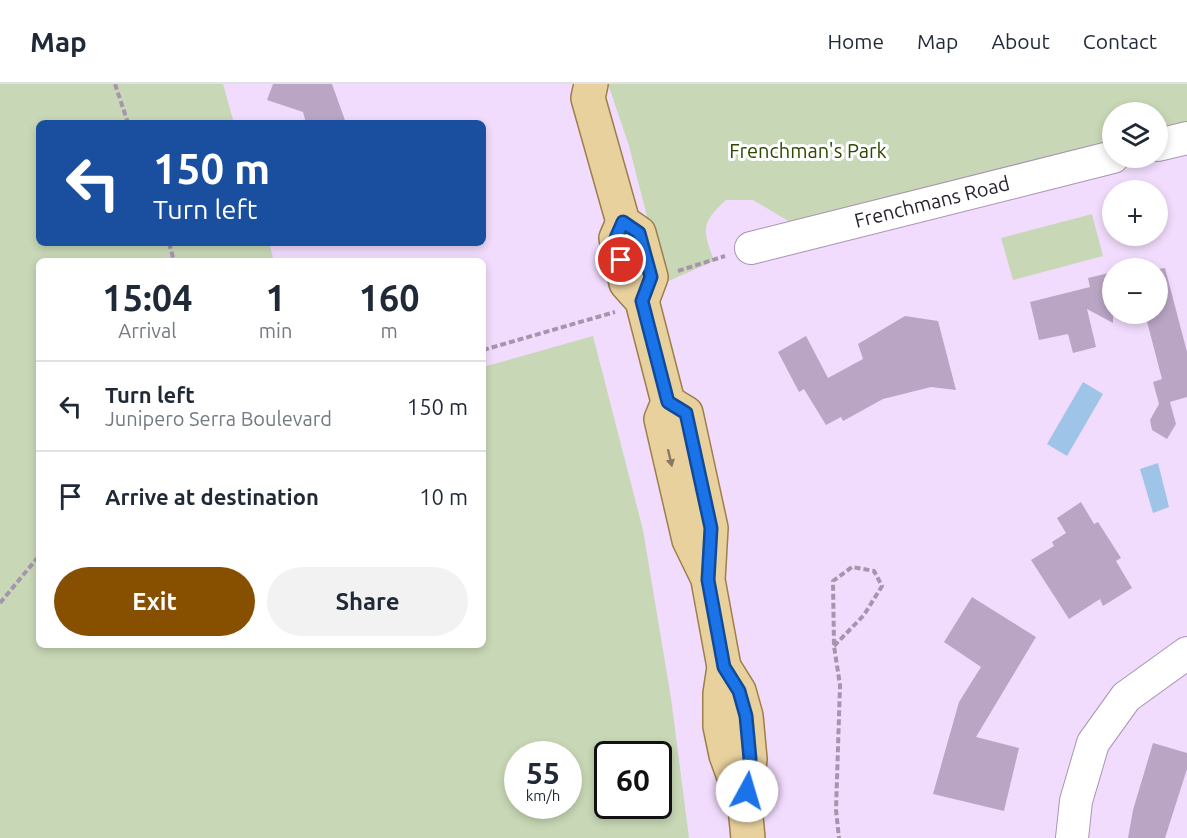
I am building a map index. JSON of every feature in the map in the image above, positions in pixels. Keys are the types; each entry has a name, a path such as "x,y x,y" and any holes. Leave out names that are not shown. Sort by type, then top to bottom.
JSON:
{"main road":[{"path":"585,89 623,222 616,238 626,283 646,289 668,402 661,419 689,540 708,580 724,667 720,726 746,822"}],"street":[{"path":"1168,143 1187,138"},
{"name":"Frenchmans Road","path":"752,248 1102,160"},
{"path":"1072,838 1076,801 1093,743 1126,697 1187,653"}],"path":[{"path":"115,84 127,120"},
{"path":"486,349 600,318 646,289 752,248"},
{"path":"0,603 36,560"},
{"path":"834,646 864,615 882,586 874,571 852,567 833,581 834,646 840,686 837,810 839,838"}],"green space":[{"path":"0,84 223,84 233,120 36,120 36,246 270,246 273,258 36,258 36,648 486,648 486,366 593,336 643,530 671,698 689,838 0,838"},
{"name":"Frenchman's Park","path":"608,84 1187,84 1187,124 1168,129 1168,102 1102,102 1102,146 795,225 753,200 726,200 712,215 706,228 714,261 664,283 629,146"},
{"path":"1092,214 1103,256 1013,280 1001,238"}],"water":[{"path":"1083,382 1103,394 1067,456 1047,444"},
{"path":"1158,463 1169,507 1153,513 1140,469"}],"building":[{"path":"273,84 332,84 345,120 305,120 303,112 267,100"},
{"path":"1102,275 1102,317 1087,309 1096,347 1073,353 1068,334 1039,340 1030,302 1090,287 1088,278"},
{"path":"1168,279 1187,352 1187,397 1170,402 1176,424 1167,439 1152,430 1150,420 1159,404 1153,382 1162,379 1148,324 1168,324"},
{"path":"905,316 938,321 956,390 931,387 883,399 843,421 841,417 826,425 804,389 799,392 778,352 806,336 828,378 863,359 858,344"},
{"path":"1081,502 1094,524 1098,522 1121,558 1116,561 1132,588 1103,606 1100,599 1069,619 1031,560 1054,546 1052,542 1066,533 1057,518"},
{"path":"972,597 1036,637 976,737 1019,748 1004,811 933,794 959,702 981,667 944,642"},
{"path":"1153,743 1187,753 1187,769 1165,838 1128,838 1133,810"}],"route":[{"path":"621,260 616,238 623,222 639,233 651,277 642,301 668,402 686,413 711,528 708,580 724,667 739,691 746,716 750,759 747,791"}]}
